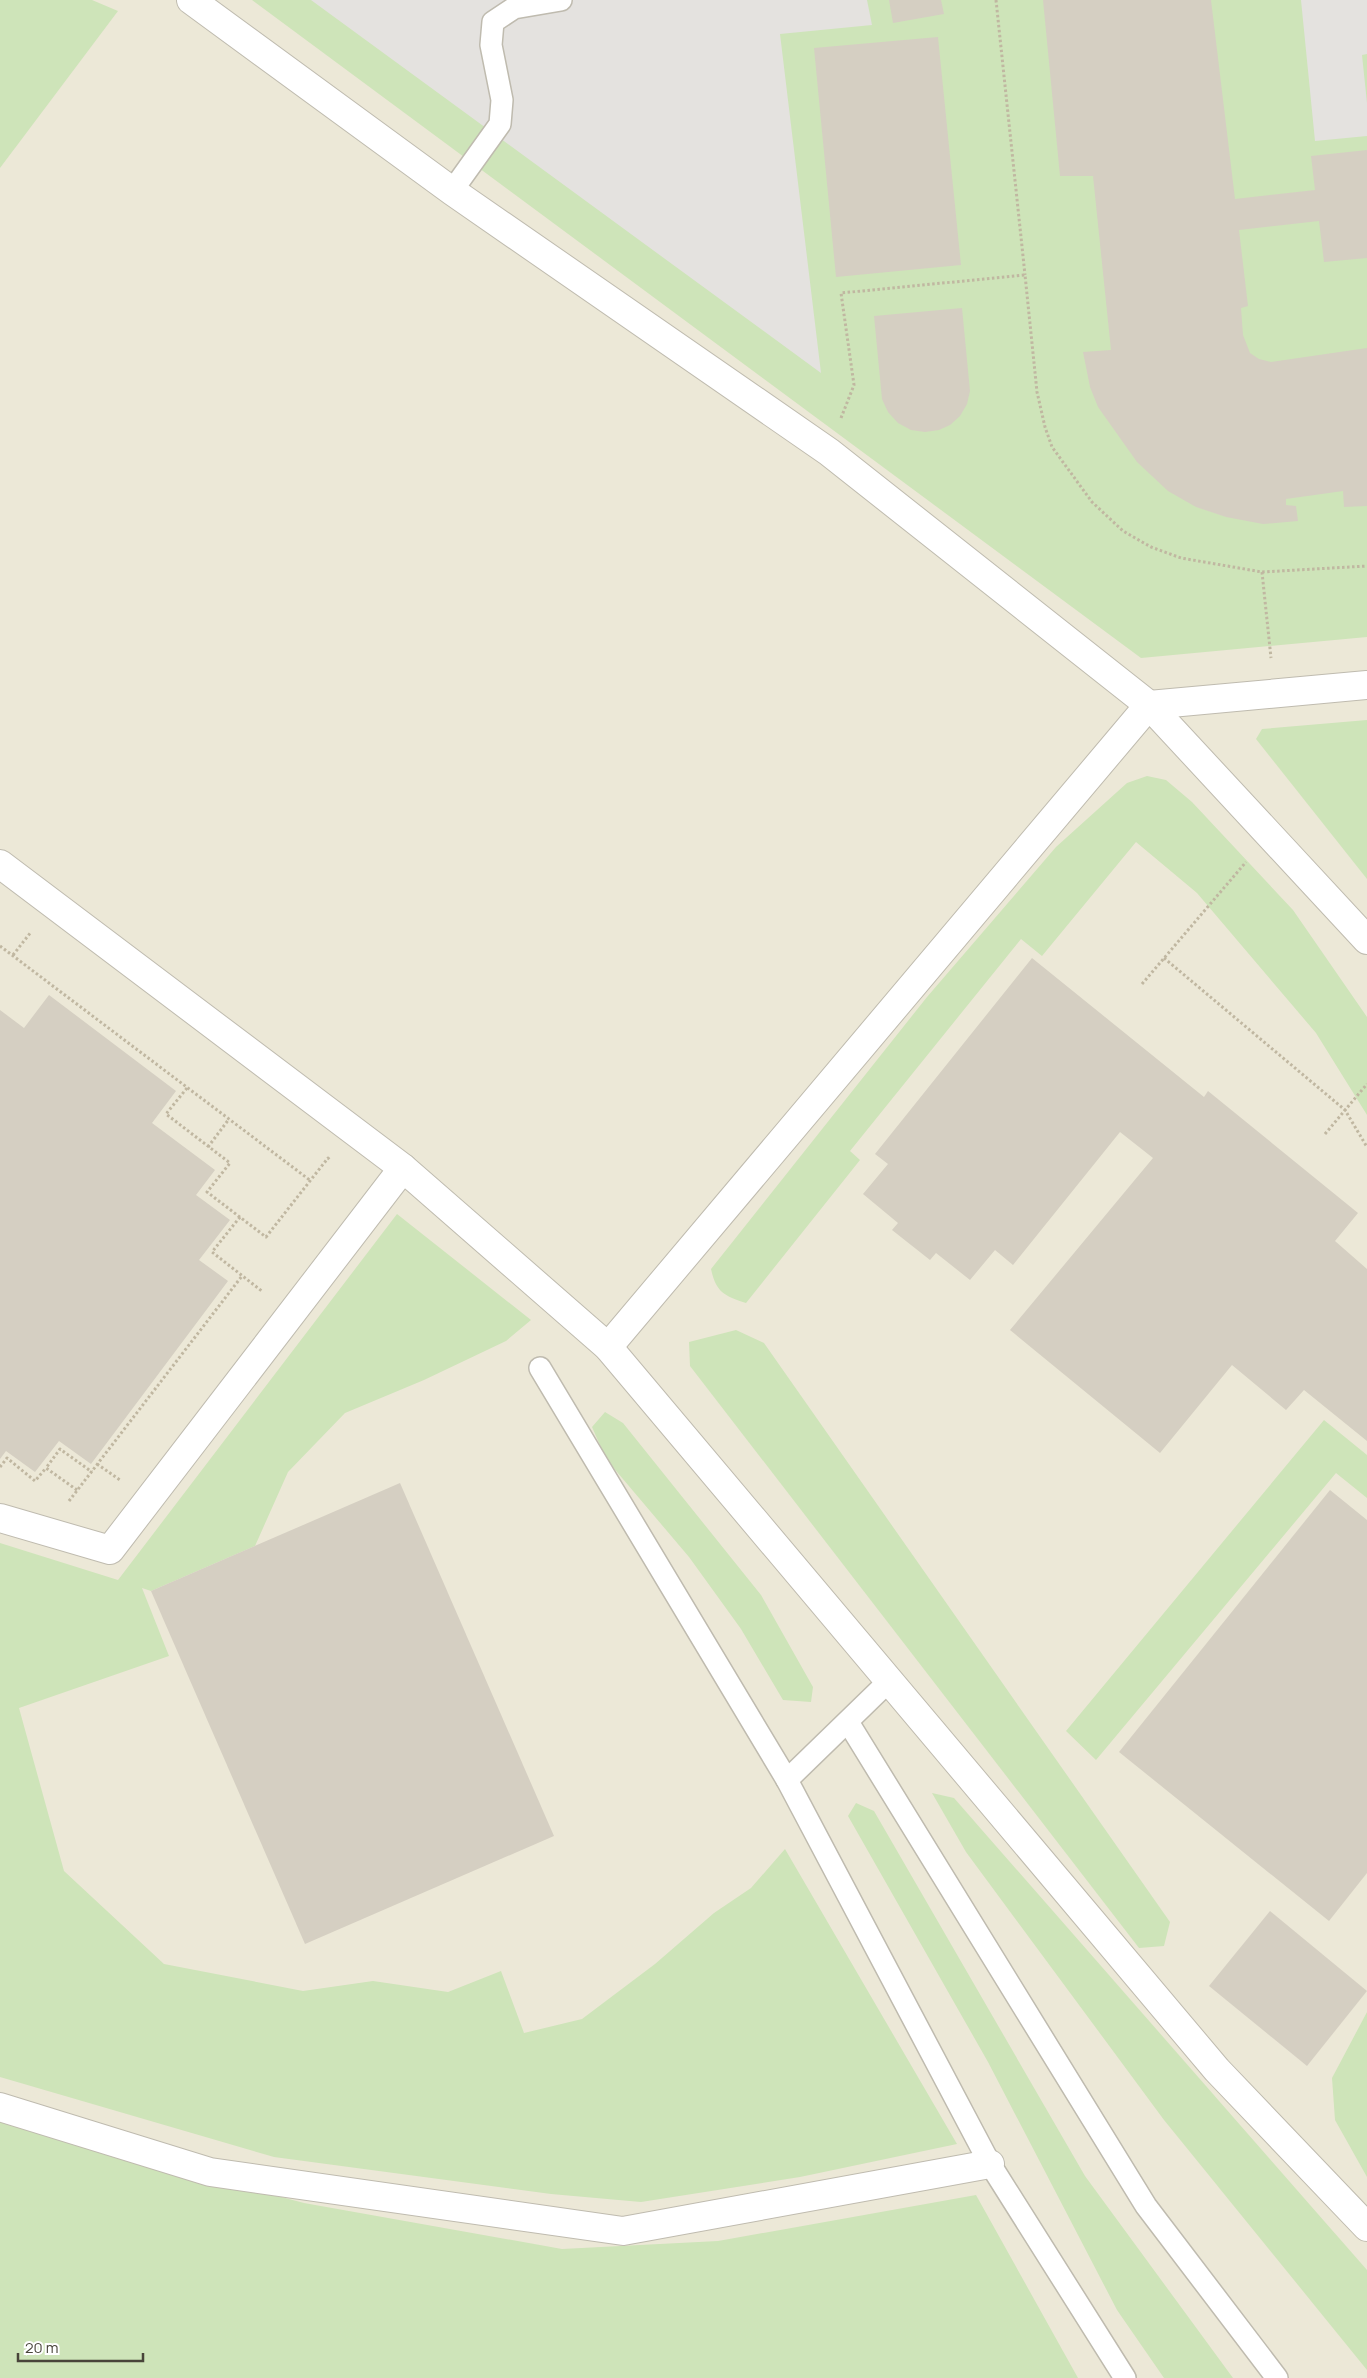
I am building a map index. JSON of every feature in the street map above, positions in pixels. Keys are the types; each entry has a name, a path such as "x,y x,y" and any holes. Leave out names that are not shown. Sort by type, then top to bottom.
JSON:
{"street":[{"path":"192,0 452,191 829,452 1149,705 1367,940"},
{"path":"608,1347 1149,705 1367,685"},
{"path":"0,864 403,1168 608,1347 888,1682 1217,2070 1367,2226"},
{"path":"0,1518 110,1550 403,1168"},
{"path":"0,2108 210,2172 623,2231 990,2164"}],"lane":[{"path":"452,191 500,124 502,100 491,46 493,22 514,8 561,0"},
{"path":"540,1368 787,1780 990,2164 1125,2378"},
{"path":"787,1780 888,1682"},
{"path":"848,1722 1146,2206 1277,2378"}],"path":[{"path":"996,0 1038,392 1045,427 1052,447 1092,502 1123,530 1151,547 1181,558 1262,572 1367,566"},
{"path":"829,452 854,385 841,293 1025,275"},
{"path":"1262,572 1275,693"},
{"path":"1142,984 1269,834"},
{"path":"0,946 311,1181"},
{"path":"1164,958 1345,1110 1367,1147"},
{"path":"1325,1134 1367,1084"},
{"path":"187,1088 166,1114 230,1163 207,1192 266,1237 328,1158 336,1164"},
{"path":"208,1146 229,1120"},
{"path":"240,1217 212,1252 291,1314"},
{"path":"45,1532 242,1276"},
{"path":"0,1467 7,1458 35,1480 60,1449 92,1472"},
{"path":"46,1468 77,1490"}],"shaded area":[{"path":"0,0 1367,0 1367,2378 0,2378"},
{"path":"311,0 867,0 872,25 780,34 821,373"},
{"path":"1301,0 1367,0 1367,54 1362,55 1367,103 1367,136 1315,141"}],"green space":[{"path":"0,0 92,0 118,11 0,168"},
{"path":"252,0 1367,0 1367,637 1141,658"},
{"path":"1367,720 1367,879 1256,739 1262,729"},
{"path":"1147,776 1166,780 1192,802 1293,910 1367,1017 1367,1115 1316,1033 1197,893 1136,842 1042,956 1021,939 850,1151 860,1160 746,1303 722,1292 715,1283 711,1269 927,997 1056,847 1127,783"},
{"path":"397,1214 531,1320 506,1341 424,1380 345,1413 288,1472 255,1546 151,1591 142,1588 169,1656 19,1708 64,1871 164,1964 303,1991 373,1981 448,1992 501,1971 524,2033 582,2019 655,1964 714,1913 751,1888 785,1849 957,2144 800,2177 641,2202 551,2194 274,2157 0,2077 0,1543 118,1580"},
{"path":"736,1330 764,1343 1170,1922 1164,1946 1139,1948 690,1366 689,1342"},
{"path":"605,1412 623,1423 761,1595 813,1687 811,1702 783,1700 741,1629 689,1557 606,1459 592,1427"},
{"path":"1324,1420 1367,1455 1367,1498 1336,1473 1096,1760 1066,1731"},
{"path":"932,1793 954,1798 1367,2270 1367,2370 1164,2120 966,1852"},
{"path":"856,1803 874,1811 1085,2176 1233,2378 1164,2378 1117,2310 988,2062 848,1816"},
{"path":"1367,2012 1367,2177 1335,2120 1332,2078"},
{"path":"0,2122 304,2203 562,2249 718,2241 976,2195 1078,2378 0,2378"}],"building":[{"path":"889,0 941,0 944,14 893,23"},
{"path":"1043,0 1211,0 1235,199 1315,190 1311,156 1367,150 1367,258 1324,262 1319,221 1239,230 1248,306 1241,308 1243,335 1250,353 1259,359 1271,362 1367,348 1367,506 1344,507 1343,491 1286,499 1286,505 1296,506 1298,521 1263,524 1226,517 1196,507 1168,491 1137,462 1098,407 1090,387 1083,352 1111,350 1093,176 1060,176"},
{"path":"938,37 961,265 836,277 814,48"},
{"path":"962,308 970,391 967,404 960,416 950,425 939,430 925,432 911,430 898,423 888,412 882,399 874,316"},
{"path":"1032,958 1204,1097 1208,1091 1358,1213 1335,1241 1367,1269 1367,1441 1304,1390 1286,1410 1232,1365 1160,1453 1010,1330 1153,1158 1120,1132 1013,1265 995,1250 970,1280 936,1253 930,1260 892,1230 898,1223 863,1194 888,1164 875,1154"},
{"path":"49,995 176,1091 152,1123 215,1170 196,1195 230,1220 199,1260 228,1281 91,1464 59,1441 35,1472 6,1451 0,1459 0,1010 24,1028"},
{"path":"400,1483 554,1836 305,1944 151,1591"},
{"path":"1330,1490 1367,1520 1367,1873 1329,1921 1119,1752"},
{"path":"1270,1911 1367,1991 1307,2066 1209,1986"}]}
